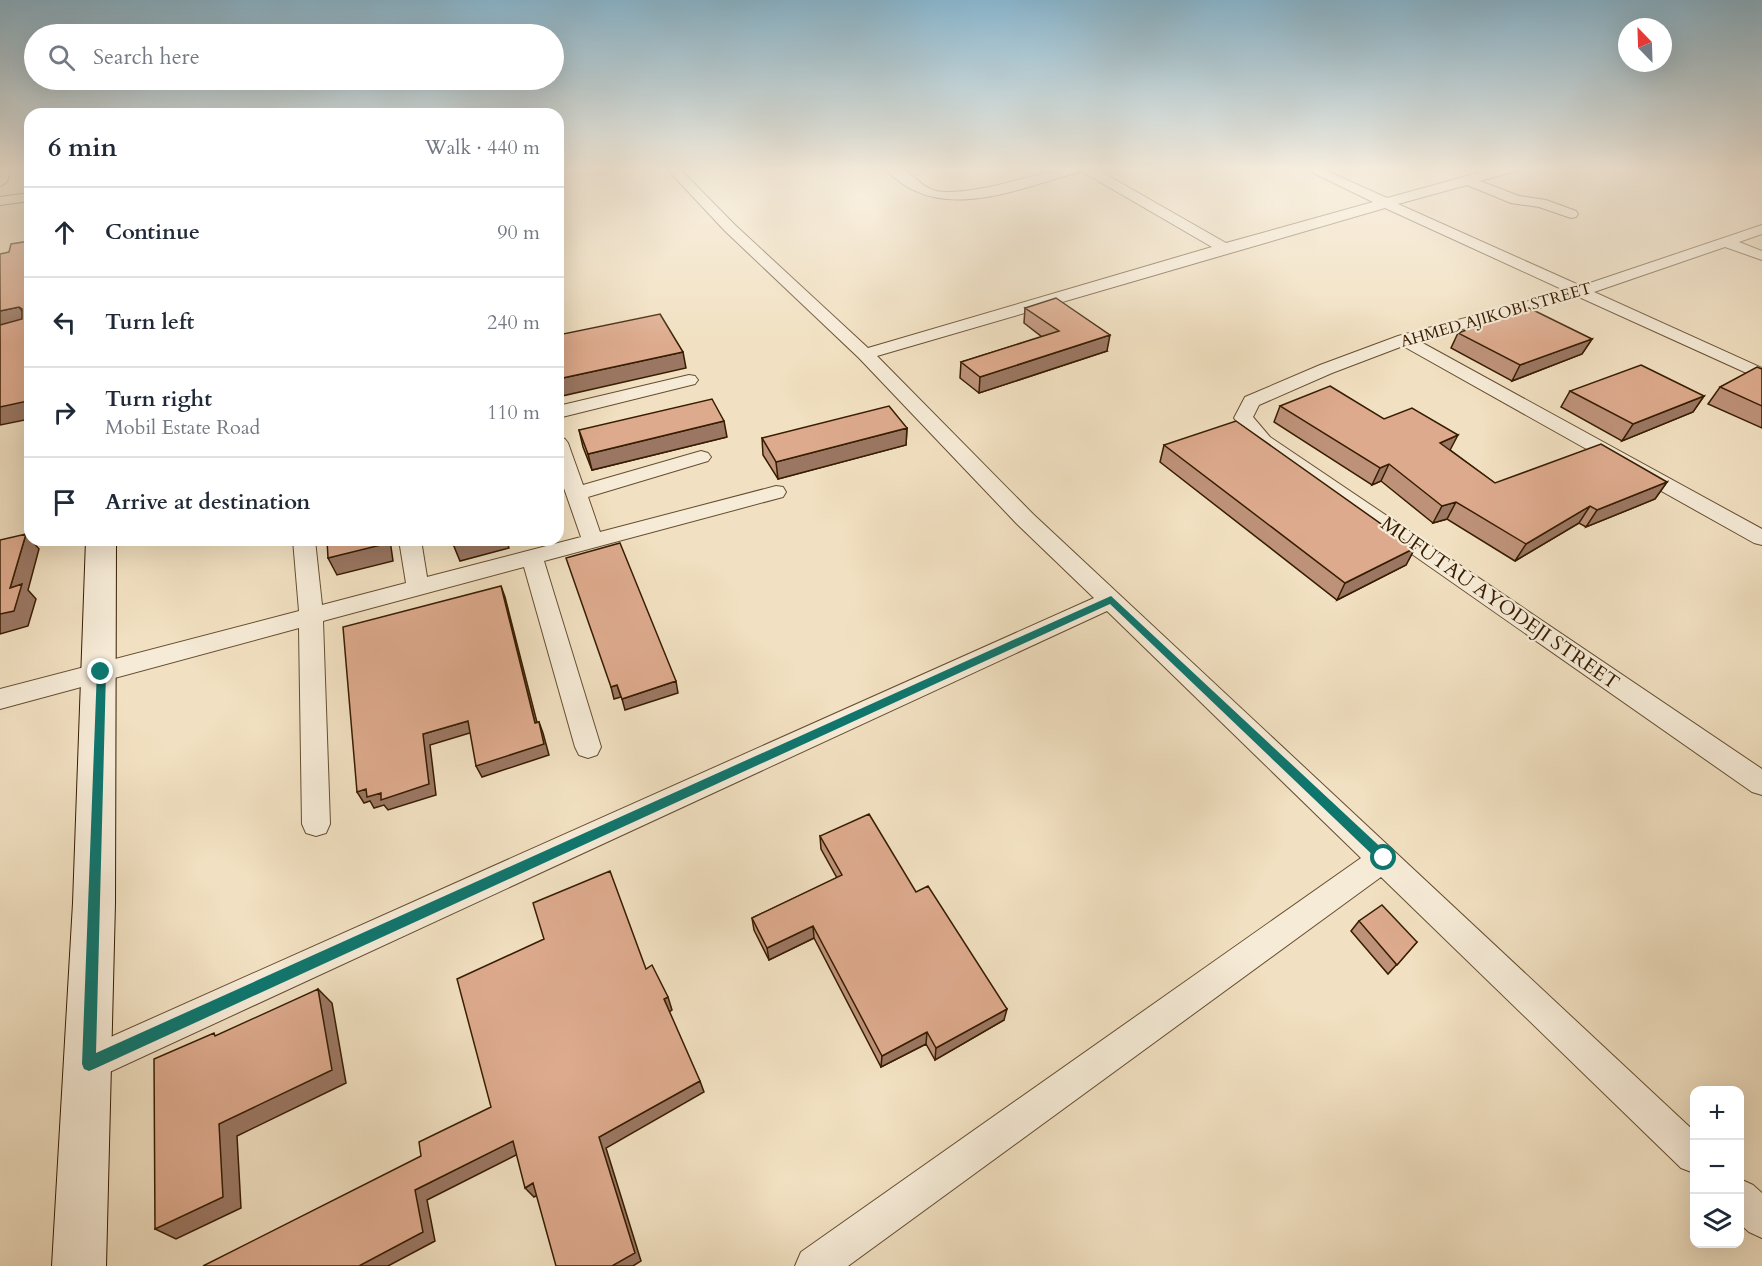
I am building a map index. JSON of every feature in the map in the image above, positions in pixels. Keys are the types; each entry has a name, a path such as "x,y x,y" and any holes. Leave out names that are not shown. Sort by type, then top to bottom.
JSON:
{"main road":[{"path":"79,1266 89,1064 101,672 101,546"}],"street":[{"path":"728,226 865,354 1025,519 1690,1150"},
{"path":"1186,226 1224,248"},
{"path":"865,354 1300,226"},
{"path":"1436,226 1762,375"},
{"name":"AHMED AJIKOBI STREET","path":"1243,418 1252,401 1326,369 1404,340 1580,292 1762,229"},
{"path":"1727,242 1762,256"},
{"path":"1404,340 1762,538"},
{"path":"564,411 689,380"},
{"name":"MUFUTAU AYODEJI STREET","path":"1243,418 1263,441 1762,784"},
{"path":"576,494 701,457"},
{"path":"564,460 593,541"},
{"path":"0,699 776,492"},
{"path":"305,546 311,616 316,824"},
{"path":"411,546 418,588"},
{"path":"532,557 588,747"},
{"path":"89,1064 1111,600"},
{"path":"815,1266 1384,858"},
{"path":"1744,1202 1762,1219"}],"building":[{"path":"24,242 24,402 0,407 0,325 22,319 22,309 19,307 0,311 0,254 9,252 11,244"},
{"path":"1056,298 1110,335 980,377 961,362 1059,331 1025,308"},
{"path":"1529,308 1592,339 1520,365 1458,333"},
{"path":"660,314 683,352 564,378 564,334"},
{"path":"1641,365 1704,396 1633,424 1570,391"},
{"path":"1757,367 1762,369 1762,406 1720,387"},
{"path":"1330,386 1384,419 1412,408 1458,435 1440,443 1495,483 1601,444 1667,482 1597,510 1590,506 1526,544 1456,502 1442,506 1389,464 1380,468 1280,406"},
{"path":"712,399 724,421 588,454 579,430"},
{"path":"889,406 907,428 776,462 762,438"},
{"path":"1236,421 1415,548 1345,583 1164,445"},
{"path":"24,534 10,588 22,584 14,611 0,614 0,540"},
{"path":"620,543 676,681 622,699 617,685 611,687 566,558"},
{"path":"327,546 377,546 328,558"},
{"path":"501,586 535,723 539,722 544,744 476,766 468,721 423,734 429,784 381,800 381,793 367,797 366,789 357,792 343,627"},
{"path":"869,814 916,892 928,886 1007,1009 936,1048 927,1032 882,1056 813,926 767,948 752,918 842,875 820,836"},
{"path":"610,871 646,969 652,965 668,997 664,999 700,1081 599,1137 635,1253 612,1266 556,1266 533,1183 525,1188 513,1141 415,1190 423,1232 359,1266 203,1266 421,1156 419,1142 491,1107 457,979 544,939 533,903"},
{"path":"1382,905 1417,942 1397,965 1359,921"},
{"path":"318,989 332,1070 219,1124 223,1197 155,1229 154,1059 214,1033 215,1036"}],"route":[{"path":"101,672 89,1064 1111,600 1384,858"}]}
